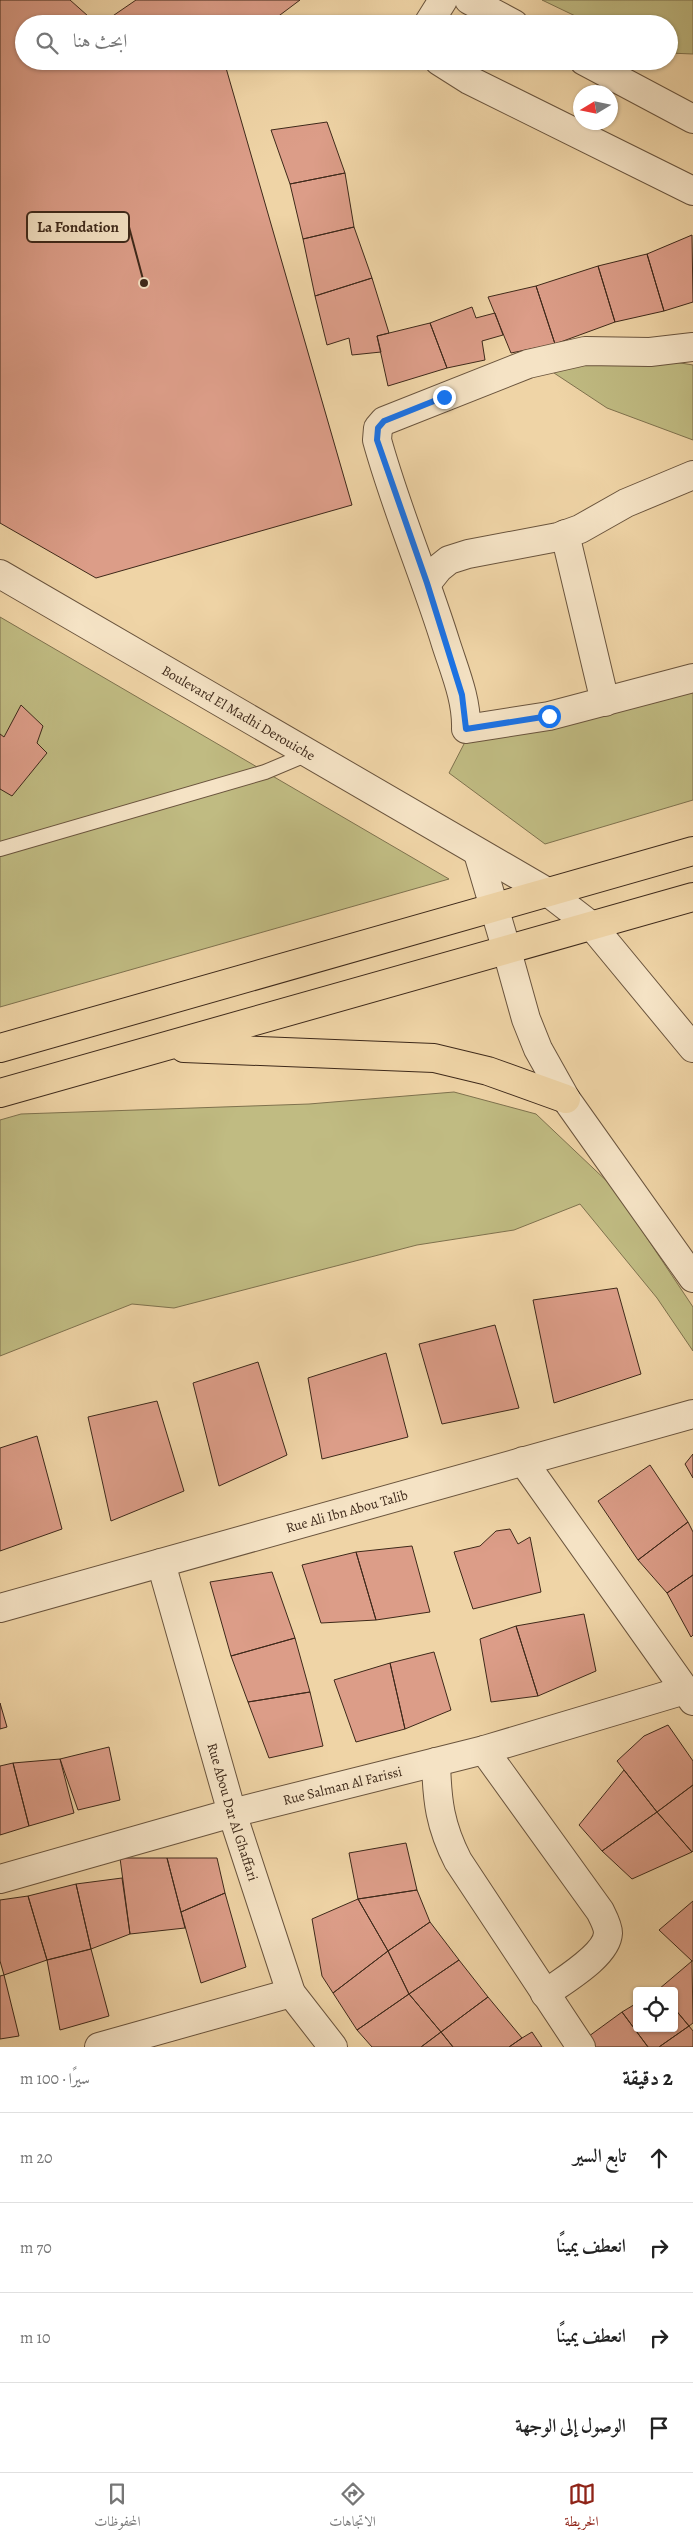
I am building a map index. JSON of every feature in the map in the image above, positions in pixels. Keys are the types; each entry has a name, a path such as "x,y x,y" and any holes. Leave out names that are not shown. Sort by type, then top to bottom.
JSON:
{"main road":[{"path":"0,1048 693,851"},
{"path":"0,1093 160,1046 693,898"},
{"path":"160,1046 434,1058 488,1071 566,1099"}],"street":[{"path":"434,15 443,0"},
{"path":"469,0 497,15"},
{"path":"453,70 469,80 693,191"},
{"path":"601,70 693,119"},
{"path":"693,347 650,352 585,351 528,364 384,421 378,428 377,440 427,583 462,695 466,729 549,716 693,678"},
{"path":"427,583 439,568 449,560 580,529 626,503 693,475"},
{"path":"565,534 605,702"},
{"name":"Boulevard El Madhi Derouiche","path":"0,574 478,853 549,892 593,927 693,1048"},
{"path":"478,853 496,908 526,1019 538,1049 566,1099 693,1278"},
{"name":"Rue Ali Ibn Abou Talib","path":"0,1608 693,1414"},
{"path":"523,1461 689,1695"},
{"name":"Rue Abou Dar Al Ghaffari","path":"161,1563 232,1813 291,1993 332,2047"},
{"name":"Rue Salman Al Farissi","path":"0,1879 232,1813 484,1750 689,1695"},
{"path":"484,1750 515,1796 600,1911 608,1932 606,1943 594,1957 545,1994"},
{"path":"436,1762 437,1797 447,1839 458,1861 581,2047"},
{"path":"99,2047 291,1993"}],"lane":[{"path":"0,849 265,772 308,754"}],"shaded area":[{"path":"542,0 693,0 693,54 678,53 678,15 573,15"},
{"path":"607,351 693,365 693,440 607,408 551,371"},
{"path":"0,617 449,879 0,1007"},
{"path":"693,671 693,800 545,844 449,773 465,742"},
{"path":"454,1092 536,1114 613,1187 693,1307 693,1351 657,1298 580,1204 514,1230 417,1245 174,1308 132,1304 0,1356 0,1120 21,1114 309,1104"}],"building":[{"path":"0,0 70,0 87,15 15,15 15,70 227,70 352,505 96,578 0,523"},
{"path":"136,0 300,0 280,15 114,15"},
{"path":"327,122 345,173 290,184 271,130"},
{"path":"345,173 354,227 303,239 290,184"},
{"path":"354,227 372,278 315,296 303,239"},
{"path":"692,235 693,302 664,311 647,254"},
{"path":"647,254 664,311 615,322 598,266"},
{"path":"598,266 615,322 555,344 536,286"},
{"path":"372,278 389,333 377,336 381,352 352,355 349,338 327,345 315,296"},
{"path":"536,286 555,344 511,353 488,297"},
{"path":"472,307 476,318 495,313 503,335 482,341 485,360 447,368 430,323"},
{"path":"430,323 447,368 388,386 377,336"},
{"path":"21,705 43,726 37,743 47,753 12,796 0,789 0,734 4,737"},
{"path":"617,1288 641,1374 554,1403 533,1300"},
{"path":"495,1325 519,1408 442,1424 419,1344"},
{"path":"386,1353 408,1437 322,1459 308,1378"},
{"path":"258,1362 287,1455 219,1486 193,1383"},
{"path":"157,1401 184,1491 111,1521 88,1417"},
{"path":"37,1436 62,1529 0,1551 0,1448"},
{"path":"693,1454 693,1478 685,1464"},
{"path":"650,1465 688,1522 638,1560 598,1501"},
{"path":"688,1522 693,1532 693,1575 667,1593 638,1560"},
{"path":"510,1529 518,1544 530,1537 541,1592 473,1609 454,1552 480,1546 496,1531"},
{"path":"412,1546 430,1612 376,1620 356,1552"},
{"path":"356,1552 376,1620 321,1623 302,1565"},
{"path":"272,1572 295,1638 231,1656 210,1582"},
{"path":"693,1575 693,1635 691,1637 667,1593"},
{"path":"584,1614 596,1671 538,1696 516,1626"},
{"path":"516,1626 538,1696 491,1702 480,1639"},
{"path":"295,1638 310,1692 248,1702 231,1656"},
{"path":"434,1652 451,1710 405,1729 390,1663"},
{"path":"390,1663 405,1729 356,1742 334,1680"},
{"path":"310,1692 323,1746 269,1758 248,1702"},
{"path":"0,1703 7,1727 0,1729"},
{"path":"668,1725 693,1761 693,1785 657,1812 617,1761 644,1736"},
{"path":"109,1747 120,1800 78,1810 60,1759"},
{"path":"60,1759 74,1813 29,1826 13,1763"},
{"path":"13,1763 29,1826 0,1835 0,1766"},
{"path":"624,1770 657,1812 602,1851 579,1825"},
{"path":"693,1785 693,1851 692,1852 657,1812"},
{"path":"657,1812 692,1852 632,1879 602,1851"},
{"path":"406,1843 417,1890 358,1899 349,1853"},
{"path":"120,1858 167,1858 185,1928 130,1934"},
{"path":"167,1858 217,1858 225,1893 181,1912"},
{"path":"122,1878 130,1934 91,1949 76,1884"},
{"path":"76,1884 91,1949 47,1960 28,1896"},
{"path":"417,1890 430,1922 388,1951 358,1899"},
{"path":"225,1893 246,1967 201,1983 181,1912"},
{"path":"28,1896 47,1960 4,1975 0,1961 0,1900"},
{"path":"358,1899 388,1951 333,1993 322,1976 312,1919"},
{"path":"693,1901 693,1961 692,1961 659,1930"},
{"path":"430,1922 459,1960 409,1994 388,1951"},
{"path":"91,1949 109,2016 60,2030 47,1960"},
{"path":"388,1951 409,1994 357,2030 333,1993"},
{"path":"459,1960 488,1997 441,2032 409,1994"},
{"path":"692,1961 693,2023 689,2026 678,2013 678,1987 661,1987"},
{"path":"4,1975 19,2036 0,2039 0,1976"},
{"path":"409,1994 441,2032 421,2047 372,2047 357,2030"},
{"path":"488,1997 522,2038 509,2047 453,2047 441,2032"},
{"path":"633,2005 633,2027 622,2012"},
{"path":"622,2012 633,2027 633,2032 637,2032 648,2047 590,2047 585,2039"},
{"path":"678,2013 689,2026 659,2047 648,2047 637,2032 678,2032"},
{"path":"689,2026 693,2031 693,2047 659,2047"},
{"path":"441,2032 453,2047 421,2047"},
{"path":"532,2032 542,2047 509,2047 522,2038"}],"place":[{"name":"La Fondation","path":"144,283"}],"route":[{"path":"444,397 384,421 378,428 377,440 427,583 462,695 467,716 466,729 549,716"}]}
